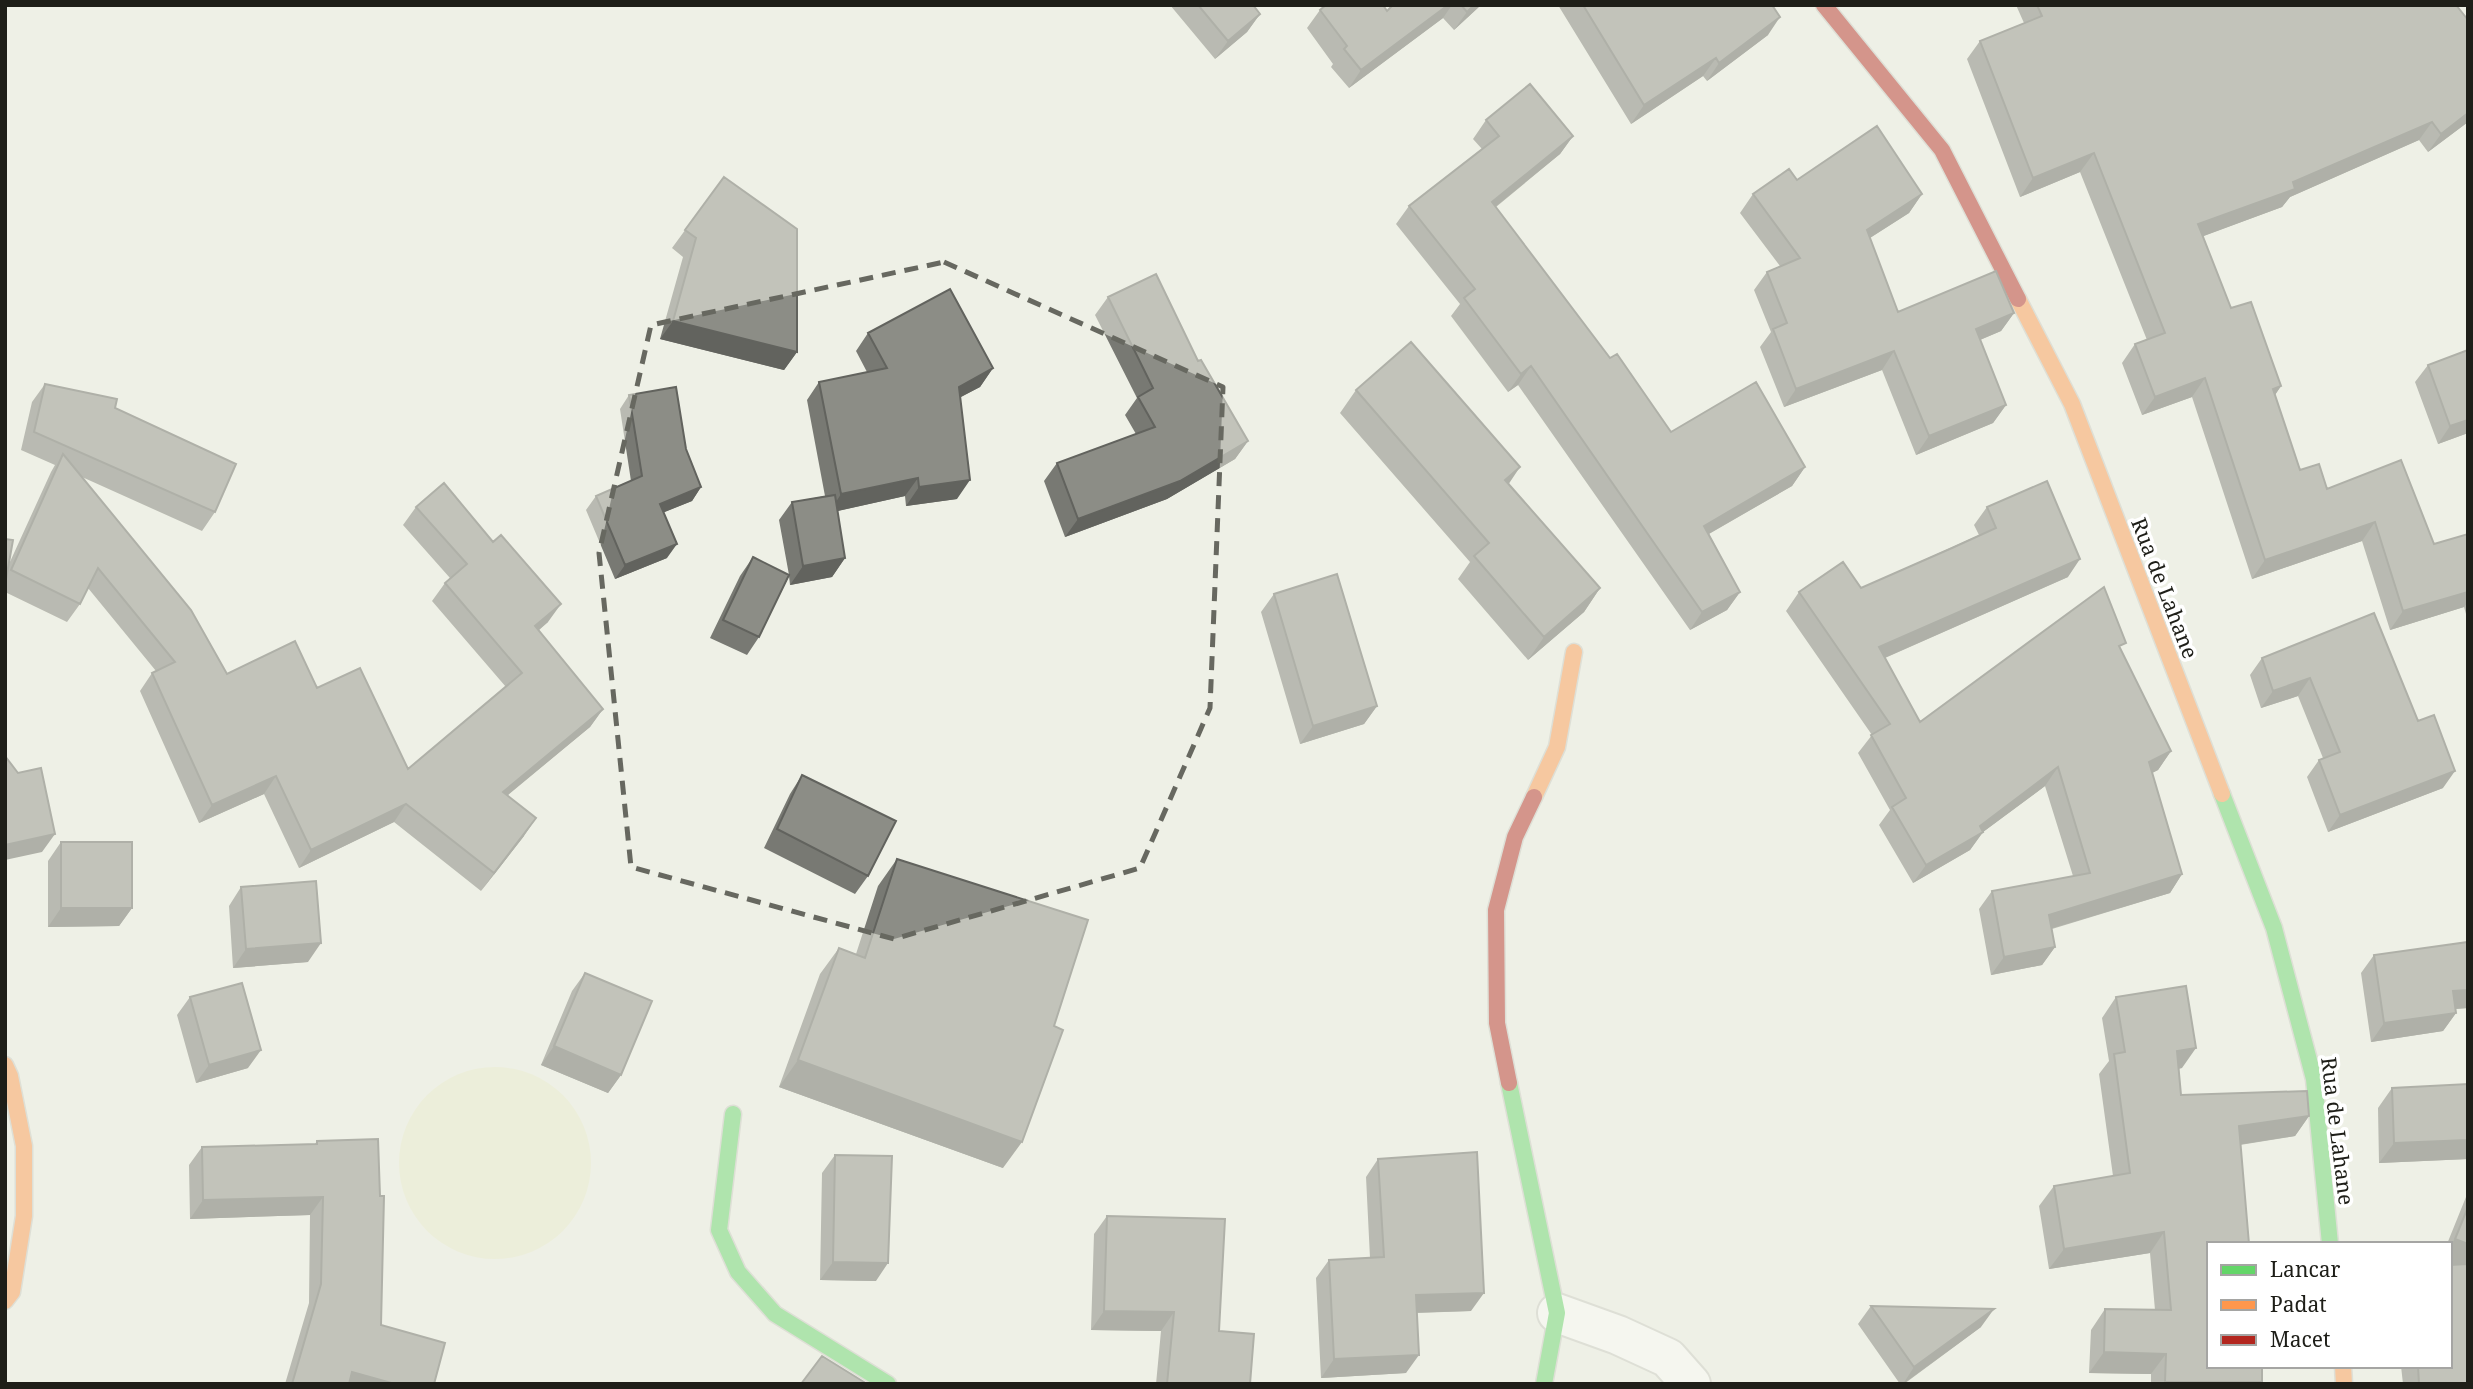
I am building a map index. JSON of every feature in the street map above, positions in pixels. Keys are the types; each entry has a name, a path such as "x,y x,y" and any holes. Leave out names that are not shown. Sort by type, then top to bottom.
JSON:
{"main road":[{"name":"Rua de Lahane","path":"1824,5 1942,150 2072,404 2274,928 2314,1079 2330,1242"},
{"path":"1544,1384 1557,1313 1497,1023 1496,910 1515,837 1557,747 1574,652"},
{"path":"5,1065 10,1076 24,1146 24,1216 12,1292 5,1301"},
{"path":"733,1114 719,1230 738,1272 775,1314 888,1384"}],"street":[{"path":"1557,1313 1618,1335 1668,1358 1690,1384"}],"highlighted area":[{"path":"944,262 1223,387 1210,708 1140,868 894,939 631,867 599,553 651,325"}],"green space":[{"path":"495,1067 532,1075 563,1095 583,1126 591,1163 583,1200 563,1231 532,1251 495,1259 458,1251 427,1231 407,1200 399,1163 407,1126 427,1095 458,1075"}],"building":[{"path":"1198,5 1253,5 1260,14 1228,41"},
{"path":"1326,5 1383,5 1387,11 1393,5 1448,5 1361,70 1344,49 1347,46 1320,10"},
{"path":"1461,5 1474,5 1467,12"},
{"path":"1583,5 1772,5 1780,17 1719,63 1716,58 1644,105"},
{"path":"2037,5 2456,5 2468,20 2468,113 2441,134 2432,122 2293,182 2295,189 2198,224 2231,308 2251,302 2281,386 2273,389 2300,470 2319,464 2327,489 2401,460 2434,544 2468,534 2468,592 2403,611 2375,522 2265,560 2205,378 2155,397 2135,344 2165,333 2094,153 2033,178 1980,41 2042,16"},
{"path":"1530,84 1573,136 1492,202 1610,358 1617,354 1671,432 1756,382 1805,467 1704,526 1740,592 1702,612 1531,366 1521,374 1464,298 1475,289 1409,206 1499,136 1486,120"},
{"path":"1877,126 1922,194 1867,230 1898,312 1996,271 2014,313 1976,329 2006,405 1929,436 1894,351 1796,389 1773,329 1787,323 1767,272 1800,258 1753,194 1789,169 1797,180"},
{"path":"724,177 797,229 797,352 673,321 696,238 685,230"},
{"path":"1156,274 1198,361 1201,360 1248,441 1180,481 1078,519 1057,463 1155,427 1138,397 1153,388 1108,297"},
{"path":"950,289 993,368 959,387 970,480 919,487 918,478 841,494 819,382 887,368 868,333"},
{"path":"1411,342 1520,467 1505,480 1600,588 1544,637 1474,556 1489,543 1356,390"},
{"path":"2468,350 2468,420 2450,426 2428,365"},
{"path":"45,384 117,399 115,408 236,464 215,512 34,432"},
{"path":"676,387 686,449 701,487 660,504 677,544 625,565 596,496 642,476 629,395"},
{"path":"63,454 191,610 227,674 295,641 317,688 360,668 408,769 522,673 445,583 467,564 416,507 444,483 493,542 501,535 561,604 535,626 603,709 503,792 536,818 494,873 406,804 311,850 276,776 212,805 152,673 175,662 98,568 80,604 11,570"},
{"path":"2047,481 2080,559 1879,647 1920,722 2104,587 2126,643 2119,646 2171,751 2149,762 2182,874 2049,915 2055,947 2004,957 1992,891 2090,873 2058,767 1980,826 1983,832 1926,865 1892,807 1906,798 1871,735 1890,724 1799,592 1843,562 1861,588 1952,548 1996,528 1987,507"},
{"path":"835,495 845,558 803,566 792,502"},
{"path":"5,539 13,540 5,585"},
{"path":"753,557 789,575 759,637 723,620"},
{"path":"1337,574 1377,706 1313,726 1274,594"},
{"path":"2374,613 2418,721 2434,715 2455,771 2340,815 2319,760 2340,752 2310,678 2273,691 2262,658"},
{"path":"5,756 18,773 41,768 55,834 5,845"},
{"path":"802,775 896,821 868,876 777,829"},
{"path":"61,842 132,842 132,908 61,908"},
{"path":"897,859 1088,920 1054,1026 1063,1030 1022,1142 798,1060 839,948 865,958"},
{"path":"316,881 321,943 246,949 241,887"},
{"path":"2468,942 2468,990 2453,991 2456,1013 2384,1023 2374,955"},
{"path":"585,973 652,1001 621,1075 554,1046"},
{"path":"242,983 261,1050 209,1065 190,997"},
{"path":"2186,986 2196,1048 2177,1051 2181,1095 2307,1091 2309,1116 2239,1126 2249,1242 2207,1242 2207,1368 2262,1368 2262,1382 2165,1382 2166,1354 2104,1352 2105,1309 2171,1310 2164,1232 2064,1249 2054,1186 2130,1173 2114,1054 2125,1052 2116,997"},
{"path":"2468,1084 2468,1140 2394,1143 2392,1088"},
{"path":"378,1139 380,1196 384,1196 381,1325 445,1343 434,1384 395,1384 352,1372 349,1384 292,1384 321,1284 323,1197 203,1200 202,1147 317,1144 317,1141"},
{"path":"1477,1152 1484,1293 1416,1295 1419,1355 1334,1359 1329,1260 1384,1257 1378,1159"},
{"path":"835,1155 892,1156 888,1263 833,1262"},
{"path":"2468,1207 2468,1244 2455,1239"},
{"path":"1107,1216 1225,1219 1219,1331 1254,1334 1250,1384 1167,1384 1174,1312 1104,1311"},
{"path":"2467,1264 2468,1384 2419,1384 2418,1368 2452,1368 2452,1265"},
{"path":"1871,1306 1994,1309 1914,1367"},
{"path":"822,1356 864,1382 863,1384 801,1384"}],"traffic: fast":[{"path":"2222,794 2274,928 2314,1079 2330,1242"},
{"path":"1509,1083 1557,1313 1544,1384"},
{"path":"733,1114 719,1230 738,1272 775,1314 888,1384"}],"traffic: slow":[{"path":"2018,299 2072,404 2222,794"},
{"path":"1534,797 1557,747 1574,652"},
{"path":"5,1065 10,1076 24,1146 24,1216 12,1292 5,1301"},
{"path":"2343,1368 2344,1384"}],"traffic: jam":[{"path":"1824,5 1942,150 2018,299"},
{"path":"1509,1083 1497,1023 1496,910 1515,837 1534,797"}]}
